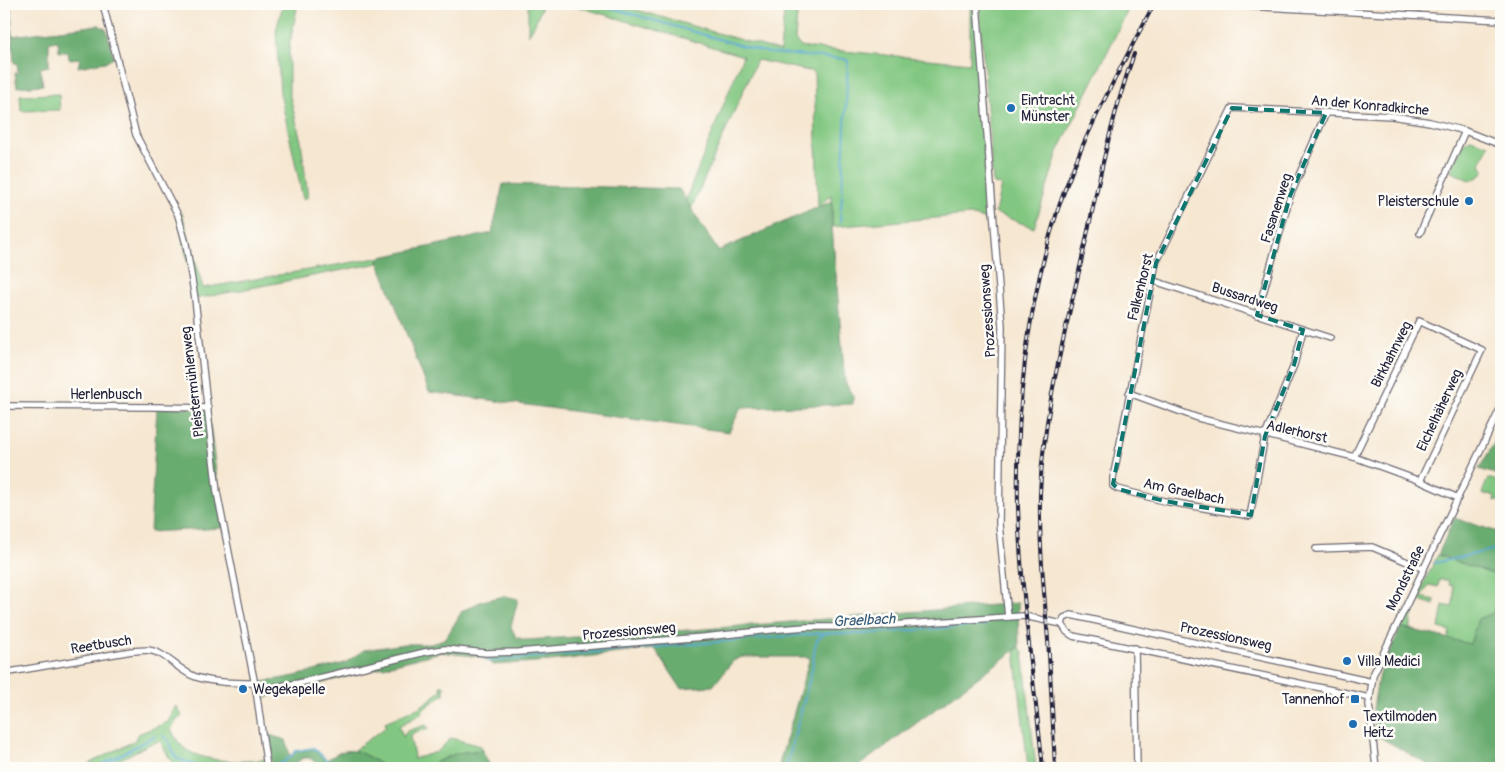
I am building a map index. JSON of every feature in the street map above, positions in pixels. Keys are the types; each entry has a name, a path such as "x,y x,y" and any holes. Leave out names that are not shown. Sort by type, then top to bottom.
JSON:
{"street":[{"name":"Pleistermühlenweg","path":"102,4 136,135 178,215 184,235 195,298 216,485 255,683 267,768"},
{"name":"Prozessionsweg","path":"977,4 1002,326 999,524 1008,617"},
{"path":"1210,4 1501,20"},
{"name":"An der Konradkirche","path":"1232,108 1392,116 1430,122 1465,131 1501,145"},
{"name":"Falkenhorst","path":"1114,486 1113,478 1151,280 1156,263 1232,108"},
{"name":"Fasanenweg","path":"1257,315 1290,196 1326,113"},
{"path":"1420,233 1465,131"},
{"name":"Bussardweg","path":"1151,280 1330,338"},
{"name":"Birkhahnweg","path":"1354,457 1419,321 1482,350"},
{"path":"1265,436 1294,365 1304,330"},
{"name":"Eichelhäherweg","path":"1420,481 1482,350"},
{"name":"Adlerhorst","path":"1129,394 1198,418 1354,457 1420,481 1458,498"},
{"name":"Herlenbusch","path":"4,406 208,408"},
{"name":"Mondstraße","path":"1376,768 1370,698 1376,668 1501,408"},
{"name":"Am Graelbach","path":"1114,486 1118,489 1164,501 1250,516 1265,436"},
{"path":"1316,549 1372,547 1424,569"},
{"name":"Prozessionsweg","path":"1062,624 1064,618 1071,615 1372,682"},
{"name":"Prozessionsweg","path":"256,690 289,686 425,652 445,649 486,654 704,638 806,627 863,627 1024,616 1062,624 1067,632 1074,636 1370,698"},
{"path":"1135,648 1137,768"},
{"name":"Reetbusch","path":"4,673 132,651 148,650 162,655 182,671 196,677 219,682 255,683"}],"highlighted area":[{"path":"1232,108 1326,113 1290,196 1257,315 1303,330 1294,365 1265,436 1251,515 1164,501 1118,489 1113,484 1156,263"}],"green space":[{"path":"4,4 8,4 12,11 12,36 5,40 4,61"},
{"path":"283,4 298,4 289,47 289,92 301,141 308,197 303,199 280,93 276,31"},
{"path":"528,4 543,4 528,35"},
{"path":"569,4 616,4 780,51 785,4 798,4 795,40 801,47 970,63 970,4 975,4 990,221 970,215 832,227 832,195 818,207 814,72 757,60 691,209 686,199 743,56"},
{"path":"979,4 1131,4 1058,152 1034,228 995,213 1001,185 993,184"},
{"path":"99,25 107,30 114,58 105,62 78,67 80,58 69,59 68,52 59,52 58,41 49,42 49,66 40,68 43,85 17,87 15,73 18,73 17,63 14,63 12,36"},
{"path":"59,94 60,110 21,111 20,95"},
{"path":"1471,139 1489,145 1480,164 1485,169 1481,175 1471,181 1450,171 1465,141"},
{"path":"503,184 679,189 718,251 832,201 832,227 845,382 853,396 853,404 741,408 729,432 429,392 377,258 492,233"},
{"path":"182,213 203,288 377,258 379,263 195,299 178,215"},
{"path":"157,407 208,408 223,528 150,532"},
{"path":"1501,431 1501,476 1479,469"},
{"path":"1488,478 1501,482 1501,502 1494,500 1495,496 1483,495 1482,493"},
{"path":"1454,518 1501,533 1501,577 1438,555"},
{"path":"1438,555 1501,577 1501,585 1493,613 1478,619 1470,644 1448,639 1450,631 1439,628 1443,605 1452,607 1454,597 1453,586 1449,585 1448,580 1439,580 1438,587 1429,585 1421,597 1435,600 1434,605 1419,600 1411,620 1411,630 1401,627"},
{"path":"1501,585 1501,768 1434,768 1380,737 1376,738 1373,708 1378,678 1401,627 1470,644 1478,619 1493,613"},
{"path":"505,596 518,599 511,627 516,637 526,640 705,629 1018,603 1019,647 856,768 778,768 810,657 742,657 733,661 713,686 681,688 655,649 494,665 481,657 441,652 264,698 262,682 295,676 345,663 364,650 404,644 431,644 446,638 462,611 482,601"},
{"path":"1019,647 1023,652 1036,768 1028,768 1015,651"},
{"path":"441,685 444,686 444,694 422,710 421,714 399,726 403,737 407,731 426,725 429,728 413,733 410,737 413,759 437,752 451,738 481,746 482,750 457,753 423,768 386,768 354,750 386,727 385,722 420,707 441,691"},
{"path":"176,705 182,716 171,729 180,744 190,752 210,759 246,761 266,759 267,768 175,768 160,741 150,744 104,768 80,768 134,741 138,734 168,722"},
{"path":"269,735 286,740 290,756 296,751 314,748 326,760 340,752 356,751 386,768 322,768 310,758 303,758 290,767 272,768"},
{"path":"482,750 491,768 423,768 457,753"}],"waterway":[{"path":"598,4 770,53 844,59 848,61 842,192"},
{"path":"840,223 842,196"},
{"name":"Graelbach","path":"1435,563 1501,548"},
{"path":"487,661 825,633 861,634 986,625"},
{"name":"Graelbach","path":"786,768 812,670 815,646 817,640 825,633"},
{"name":"Graelbach","path":"96,768 155,736"},
{"name":"Graelbach","path":"163,736 168,740 176,758 201,768"},
{"name":"Graelbach","path":"274,766 286,760 296,751 314,748 326,760 340,768"}],"railway":[{"path":"1043,768 1025,605 1018,507 1019,432 1031,319 1047,245 1078,156 1154,4"},
{"path":"1055,768 1041,548 1040,493 1045,436 1061,351 1110,133 1134,54"}],"place":[{"name":"Eintracht Münster","path":"1011,108"},
{"name":"Pleisterschule","path":"1469,201"},
{"name":"Villa Medici","path":"1347,661"},
{"name":"Wegekapelle","path":"243,689"},
{"name":"Tannenhof","path":"1355,699"},
{"name":"Textilmoden Heitz","path":"1353,724"}]}
